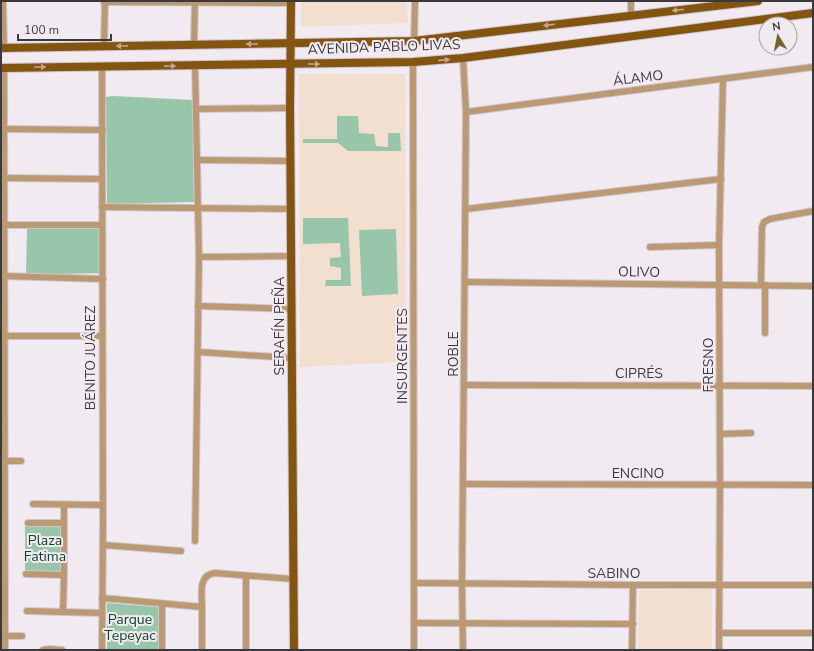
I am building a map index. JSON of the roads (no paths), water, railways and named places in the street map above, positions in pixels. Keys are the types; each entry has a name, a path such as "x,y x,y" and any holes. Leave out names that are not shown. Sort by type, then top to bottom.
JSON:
{"main road":[{"name":"AVENIDA PABLO LIVAS","path":"2,48 414,41 758,1"},
{"name":"SERAFÍN PEÑA","path":"291,2 292,579 294,650"},
{"name":"AVENIDA PABLO LIVAS","path":"3,68 413,62 463,58 813,13"}],"street":[{"path":"2,48 3,1"},
{"path":"194,44 195,1"},
{"path":"414,41 415,1"},
{"path":"631,1 631,15"},
{"path":"104,47 104,2 291,2"},
{"name":"ROBLE","path":"463,58 466,112 462,584 463,650"},
{"name":"INSURGENTES","path":"413,62 414,650"},
{"path":"195,65 199,257 195,541"},
{"name":"BENITO JUÁREZ","path":"102,67 102,650"},
{"name":"ÁLAMO","path":"466,112 813,67"},
{"path":"3,68 5,129 3,276 4,650"},
{"name":"FRESNO","path":"719,650 719,245 723,79"},
{"path":"196,109 290,108"},
{"path":"5,129 103,130"},
{"path":"198,160 291,161"},
{"path":"4,178 102,179"},
{"path":"466,209 721,179"},
{"path":"102,207 291,209"},
{"path":"765,333 762,227 764,222 770,219 813,211"},
{"path":"4,225 102,225"},
{"path":"650,246 719,245"},
{"path":"199,257 292,256"},
{"path":"3,276 103,279"},
{"name":"OLIVO","path":"465,282 813,286"},
{"path":"198,306 292,309"},
{"path":"4,336 102,336"},
{"path":"198,352 292,358"},
{"name":"CIPRÉS","path":"464,384 813,386"},
{"path":"720,434 751,433"},
{"path":"3,461 21,461"},
{"name":"ENCINO","path":"463,484 813,485"},
{"path":"33,504 103,505"},
{"path":"63,612 64,505"},
{"path":"28,523 64,523"},
{"path":"103,545 181,551"},
{"path":"202,650 202,583 206,575 215,573 292,579"},
{"path":"26,574 64,575"},
{"path":"246,576 246,650"},
{"name":"SABINO","path":"415,583 813,585"},
{"path":"632,650 633,585"},
{"path":"102,598 202,607"},
{"path":"162,604 162,650"},
{"path":"27,610 102,613"},
{"path":"415,623 633,624"},
{"path":"719,633 813,633"},
{"path":"3,636 22,636"},
{"path":"43,650 62,650"}],"park label":[{"name":"Plaza Fatima","path":"45,548"},
{"name":"Parque Tepeyac","path":"130,628"}]}
